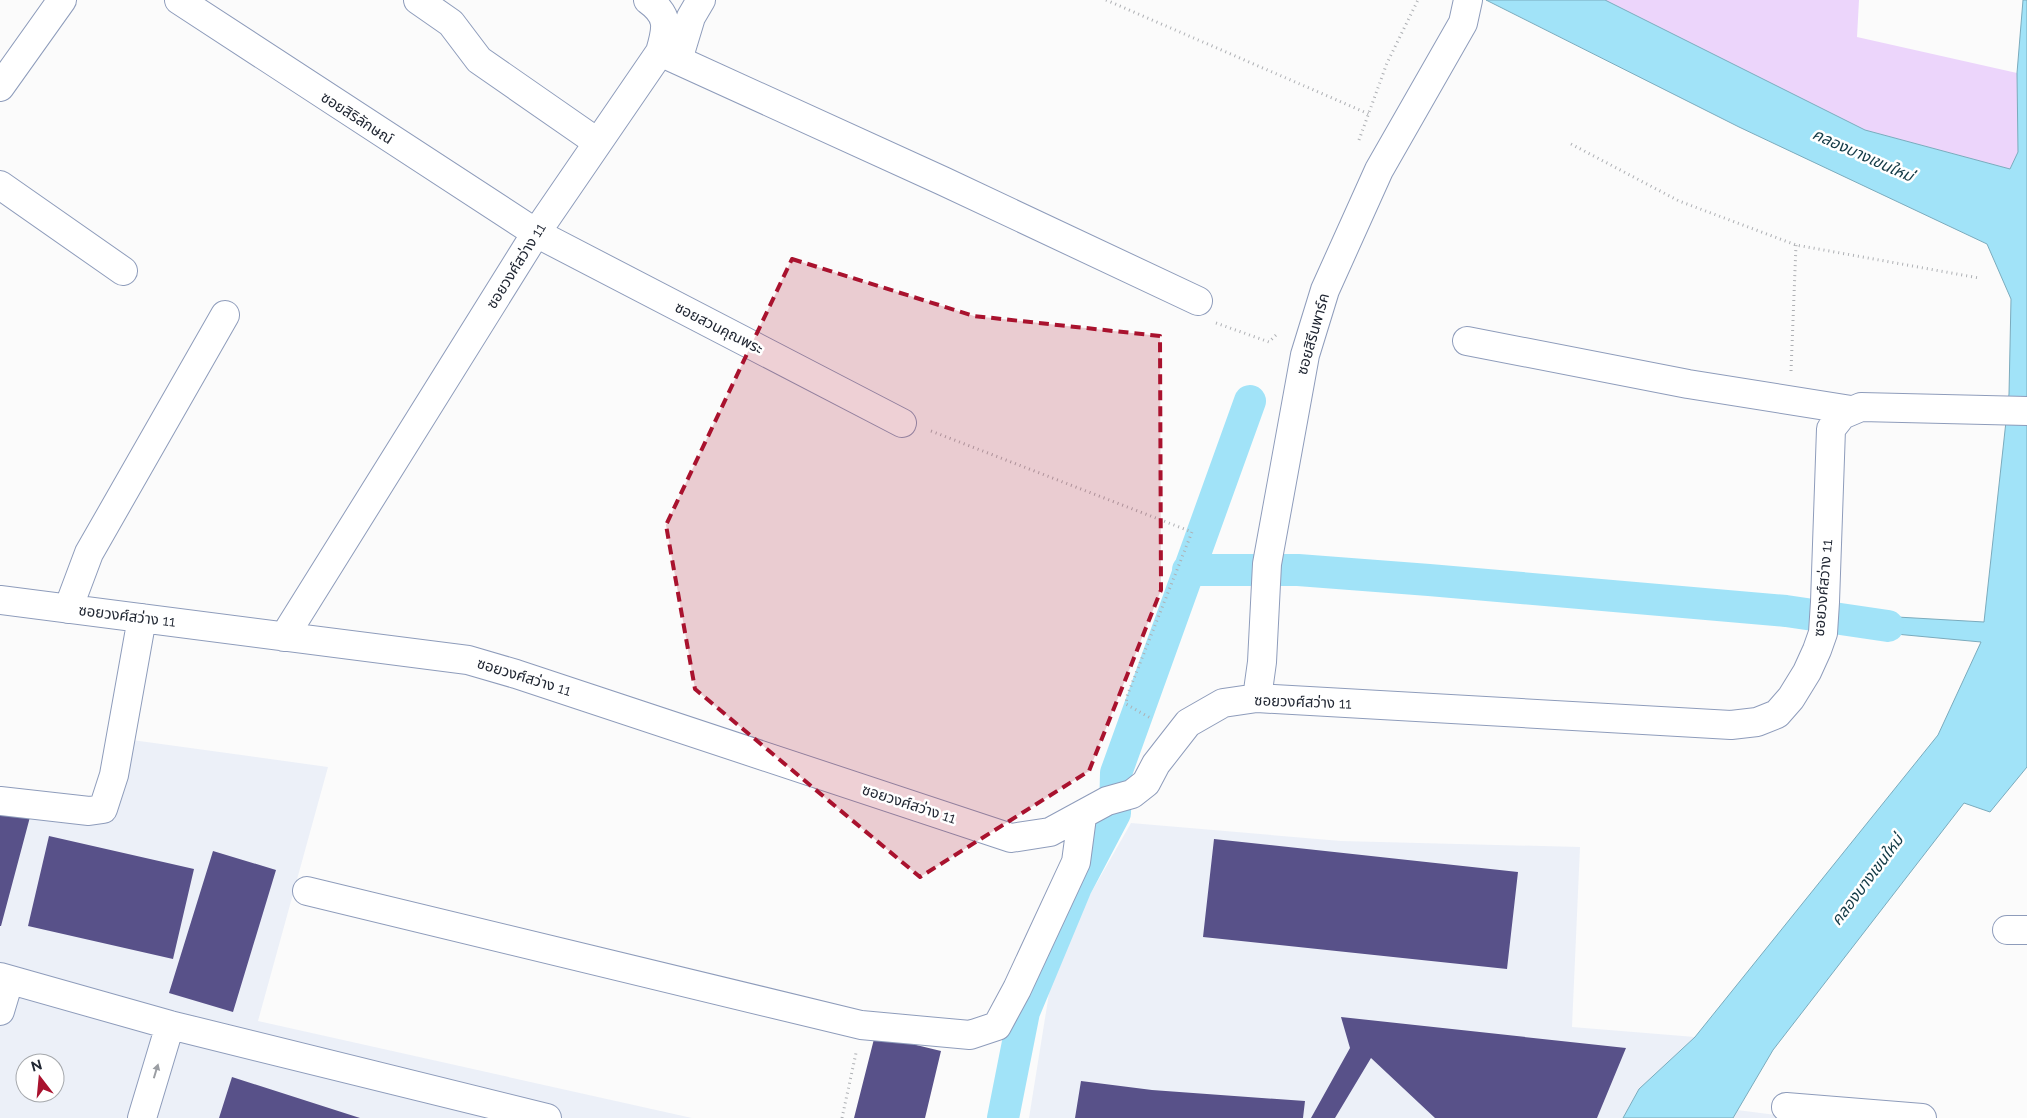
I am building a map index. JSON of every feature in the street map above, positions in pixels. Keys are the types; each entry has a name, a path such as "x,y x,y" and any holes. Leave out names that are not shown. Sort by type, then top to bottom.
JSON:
{"street":[{"path":"0,87 62,0"},
{"name":"ซอยสิริลักษณ์","path":"179,0 536,233"},
{"path":"418,0 451,23 479,60 597,142"},
{"name":"ซอยวงศ์สว่าง 11","path":"284,637 536,233 597,142 669,56 663,16 658,7 648,0"},
{"path":"700,0 669,56 934,177 1205,311"},
{"name":"ซอยสิรีนพาร์ค","path":"1258,698 1262,662 1267,564 1304,355 1325,290 1378,170 1463,23 1468,0"},
{"path":"0,185 123,271"},
{"name":"ซอยสวนคุณพระ","path":"536,233 902,423"},
{"path":"68,609 89,553 224,315"},
{"path":"1467,340 1688,384 1851,410 1861,407 2027,411"},
{"name":"ซอยวงศ์สว่าง 11","path":"0,600 478,663 1011,838 1050,832 1120,798 1146,783 1156,764 1188,723 1223,703 1258,698 1731,725 1757,722 1777,714 1791,698 1807,672 1822,633 1825,602 1831,429 1842,415 1851,410"},
{"path":"0,801 89,810 103,809 114,775 142,618"},
{"path":"307,891 861,1025 970,1035 997,1026 1017,989 1076,862 1082,817"},
{"path":"0,1011 5,979 170,1024 547,1118"},
{"path":"142,1118 170,1024"},
{"path":"1786,1106 1922,1118"}],"path":[{"path":"1106,0 1369,114"},
{"path":"1356,148 1387,63 1418,0"},
{"path":"1571,144 1679,201 1796,244 1979,278"},
{"path":"1790,400 1796,244"},
{"path":"1205,311 1269,342 1277,336 1280,327"},
{"path":"928,430 1192,532 1134,678 1126,704 1151,719"},
{"path":"842,1118 861,1025"}],"highlighted area":[{"path":"792,259 974,316 1160,336 1161,590 1089,771 920,877 695,689 666,525"}],"shaded area":[{"path":"1605,0 1859,0 1857,37 2017,73 2018,152 2010,169 1865,130"},
{"path":"132,740 328,767 258,1021 692,1118 0,1118 0,813 112,822"},
{"path":"1131,823 1341,841 1580,847 1572,1027 1695,1037 1737,1110 1801,1118 1029,1118 1055,956"}],"water":[{"name":"คลองบางเขนใหม่","path":"1486,0 1605,0 1865,130 2010,169 2018,152 2017,73 2023,0 2027,0 2027,767 1990,812 1964,803 1773,1050 1733,1118 1623,1118 1639,1089 1695,1037 1938,735 1981,642 1842,629 1845,614 1984,622 2009,394 2011,299 1987,244 1739,127"}],"building":[{"path":"0,813 30,817 1,926 0,926"},
{"path":"49,836 194,869 173,959 28,926"},
{"path":"1214,839 1518,872 1507,969 1203,937"},
{"path":"213,851 276,870 233,1012 169,993"},
{"path":"1341,1017 1626,1048 1597,1118 1435,1118 1371,1058 1335,1118 1311,1118 1350,1048"},
{"path":"875,1035 941,1051 925,1118 854,1118"},
{"path":"232,1077 360,1118 219,1118"},
{"path":"1081,1081 1152,1090 1305,1101 1303,1118 1075,1118"}],"waterway":[{"path":"1003,1118 1024,1012 1076,887 1115,813 1116,773 1250,401"},
{"path":"1188,570 1298,570 1429,580 1786,611 1888,626"}]}
